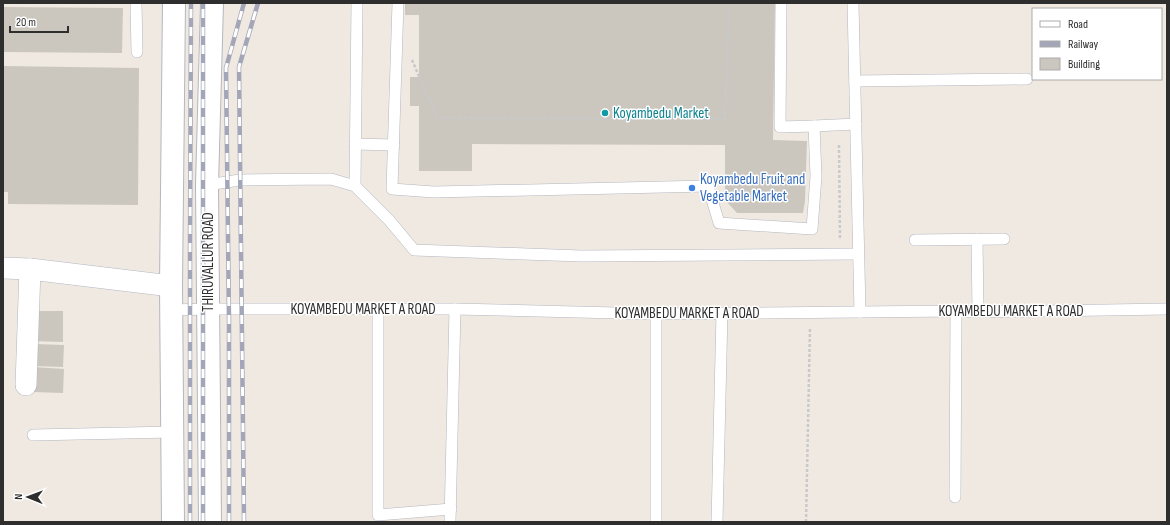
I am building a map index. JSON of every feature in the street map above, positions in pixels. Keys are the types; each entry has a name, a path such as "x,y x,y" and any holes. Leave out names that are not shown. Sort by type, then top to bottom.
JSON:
{"street":[{"path":"173,522 170,286 174,3"},
{"name":"THIRUVALLUR ROAD","path":"210,522 207,185 212,3"},
{"path":"3,268 30,269 170,286"},
{"path":"26,385 30,269"}],"lane":[{"path":"136,3 137,52"},
{"path":"355,186 357,3"},
{"path":"398,3 392,189 434,192 708,186 719,223 812,229 816,176 814,126"},
{"path":"781,3 780,127 856,124"},
{"path":"853,3 860,312"},
{"path":"855,81 1028,79"},
{"path":"355,144 394,146"},
{"path":"207,185 240,180 332,179 355,186 389,220 414,250 581,256 858,254"},
{"path":"977,239 978,312"},
{"path":"915,240 1004,239"},
{"path":"378,309 378,516 451,509"},
{"name":"KOYAMBEDU MARKET A ROAD","path":"171,310 378,309 656,314 1167,309"},
{"path":"450,522 455,310"},
{"path":"955,497 956,311"},
{"path":"717,522 722,313"},
{"path":"656,314 656,522"},
{"path":"33,435 172,432"}],"path":[{"path":"409,53 437,118 725,119 729,3"},
{"path":"806,522 810,327"}],"building":[{"name":"Koyambedu Market","path":"405,3 775,3 773,140 807,141 805,201 803,213 737,213 725,200 725,145 472,144 472,171 419,171 419,106 410,106 410,77 419,77 419,15 405,15"},
{"path":"3,7 123,8 122,53 3,52"},
{"path":"3,66 139,68 138,205 8,204 8,192 3,192"},
{"path":"32,311 63,311 63,342 31,341"},
{"path":"34,344 64,345 63,367 33,366"},
{"path":"33,367 64,369 63,393 33,392"}],"railway":[{"path":"190,522 191,3"},
{"path":"203,3 203,522"},
{"path":"229,522 229,320 226,68 244,3"},
{"path":"244,522 239,67 258,3"}],"place":[{"name":"Koyambedu Market","path":"605,113"},
{"name":"Koyambedu Fruit and Vegetable Market","path":"692,188"}]}
